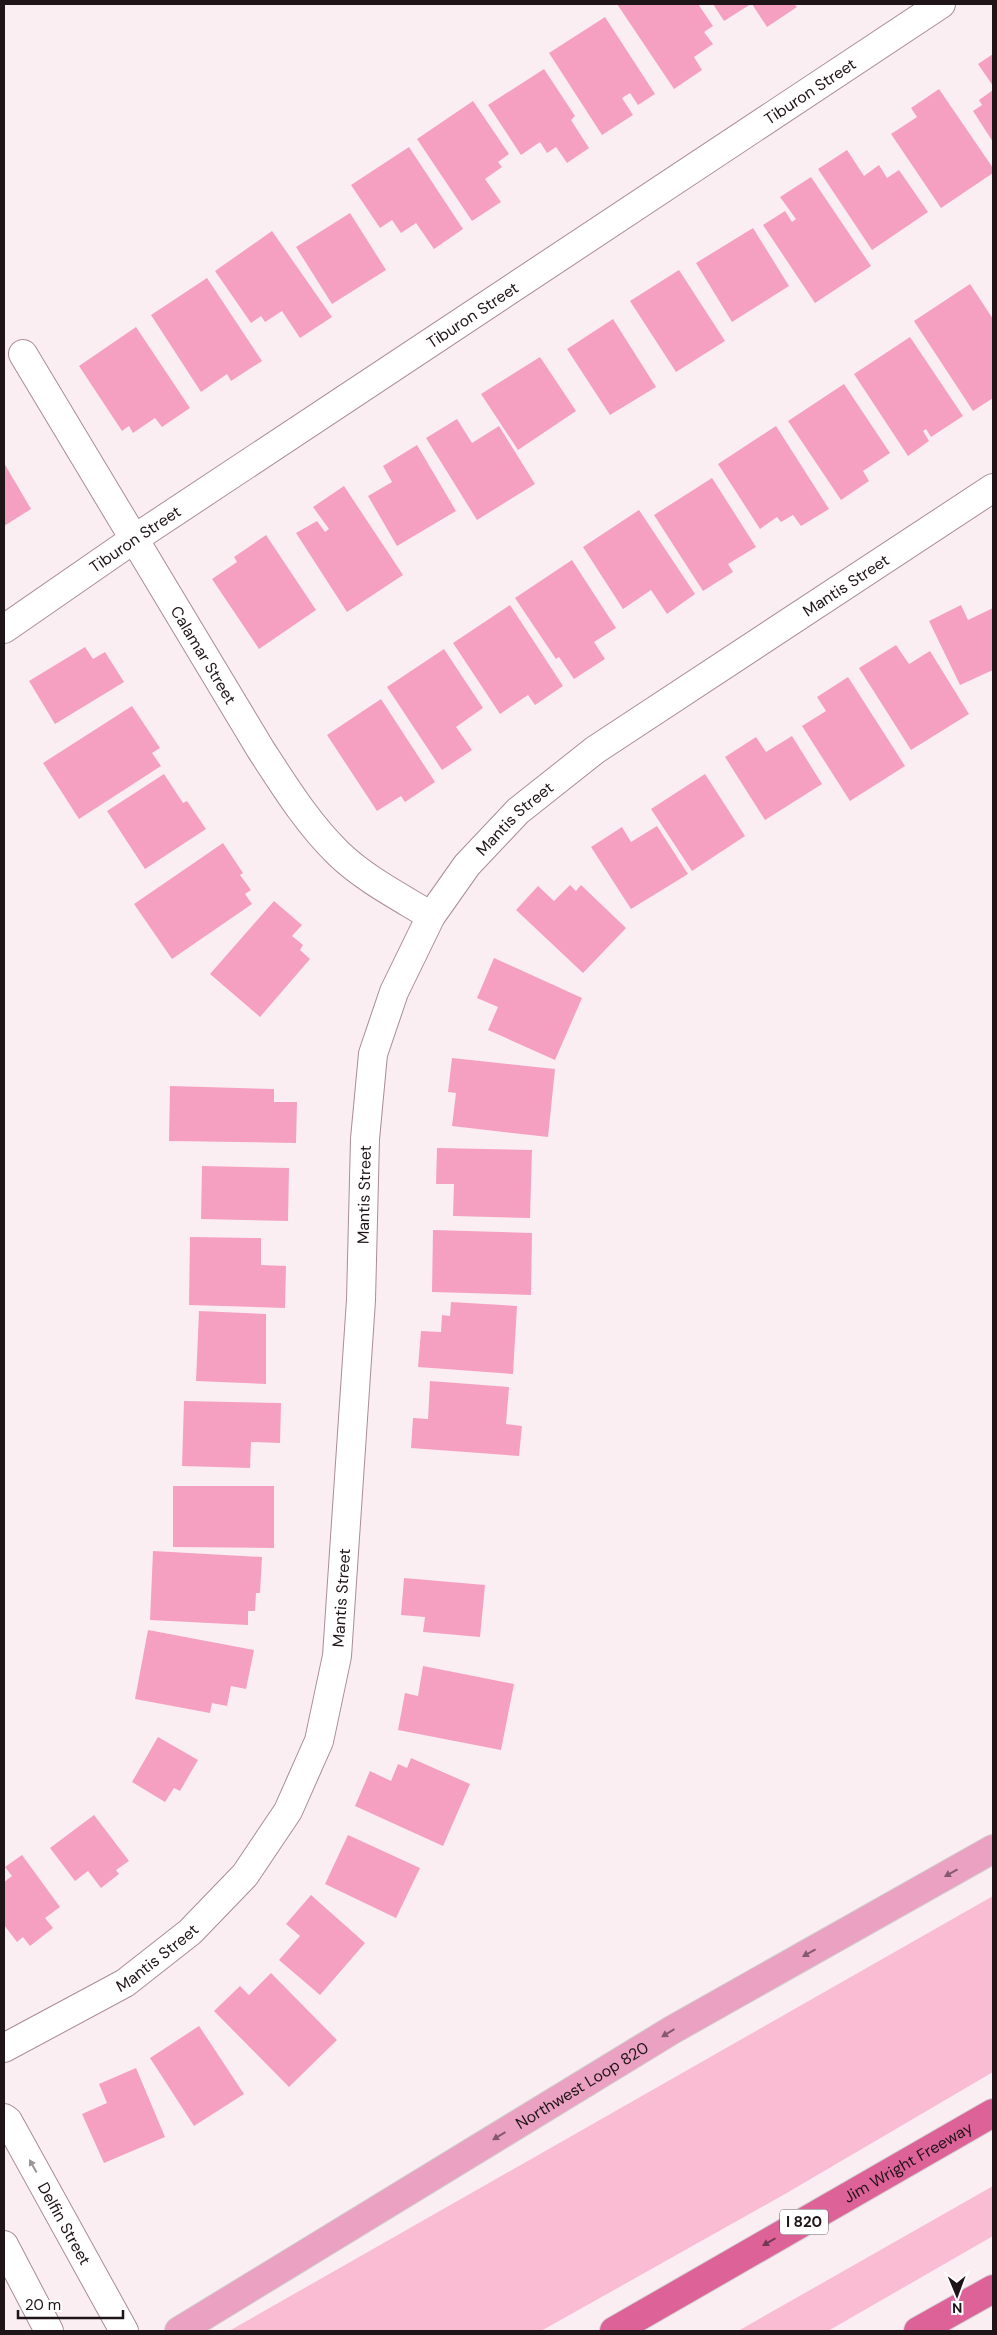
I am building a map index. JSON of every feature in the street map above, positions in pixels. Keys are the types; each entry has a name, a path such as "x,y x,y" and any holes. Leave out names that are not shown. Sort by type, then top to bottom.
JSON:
{"highway":[{"name":"Jim Wright Freeway","path":"614,2331 993,2113"},
{"path":"918,2331 993,2288"}],"main road":[{"name":"Northwest Loop 820","path":"179,2331 672,2030 993,1849"}],"street":[{"name":"Tiburon Street","path":"4,629 134,539 941,4"},
{"name":"Calamar Street","path":"23,354 262,750 304,814 340,855 376,882 430,916"},
{"name":"Mantis Street","path":"4,2048 125,1983 190,1932 251,1867 288,1811 319,1741 337,1656 361,1300 365,1139 373,1054 394,992 430,916 466,864 518,811 595,750 993,488"},
{"name":"Delfin Street","path":"4,2118 8,2121 124,2331"},
{"path":"4,2245 49,2331"}],"shaded area":[{"path":"993,1896 993,2072 785,2194 541,2331 229,2331"},
{"path":"993,2186 993,2236 828,2331 738,2331"}],"building":[{"path":"617,4 698,4 713,26 704,32 713,44 694,57 702,70 674,89"},
{"path":"713,4 751,4 724,21"},
{"path":"752,4 794,4 797,7 767,27"},
{"path":"605,17 655,94 638,105 630,93 622,98 633,115 602,135 549,53"},
{"path":"993,54 993,86 978,64"},
{"path":"544,69 575,116 571,120 589,148 567,163 556,147 547,153 540,142 521,155 488,105"},
{"path":"939,89 993,168 993,173 941,208 891,134 917,117 911,108"},
{"path":"993,90 993,142 973,111 982,105 979,100"},
{"path":"473,101 509,154 498,162 502,167 485,179 501,202 472,221 417,139"},
{"path":"409,147 463,229 434,249 416,223 401,233 392,220 380,228 351,185"},
{"path":"847,150 864,176 879,165 887,178 899,170 928,212 872,250 818,169"},
{"path":"811,177 871,266 815,303 763,225 785,211 792,222 796,219 780,197"},
{"path":"350,213 386,270 332,304 296,247"},
{"path":"753,228 789,286 732,322 696,263"},
{"path":"272,231 332,317 300,338 282,311 265,322 261,316 251,323 215,271"},
{"path":"679,270 725,341 676,372 630,301"},
{"path":"207,278 262,361 231,381 227,374 201,392 151,315"},
{"path":"970,284 993,319 993,398 973,411 914,321"},
{"path":"613,319 656,387 610,415 567,349"},
{"path":"136,327 190,408 162,427 155,418 133,433 129,426 122,431 79,366"},
{"path":"910,337 963,416 931,437 926,429 923,431 929,441 908,456 854,374"},
{"path":"540,357 576,411 518,450 481,394"},
{"path":"844,384 890,453 863,471 869,481 841,500 788,421"},
{"path":"457,419 472,443 499,426 535,484 477,520 426,438"},
{"path":"776,426 829,509 801,526 793,515 781,522 777,517 760,529 718,464"},
{"path":"417,445 456,511 397,546 368,496 392,482 383,466"},
{"path":"4,463 31,509 4,526"},
{"path":"712,478 756,547 728,564 733,572 703,591 654,515"},
{"path":"344,486 403,575 347,612 296,533 317,521 325,532 329,529 313,507"},
{"path":"639,510 695,594 667,614 651,590 623,609 583,547"},
{"path":"266,535 316,610 259,649 212,579 237,562 234,557"},
{"path":"572,560 616,628 594,642 605,659 574,679 559,657 556,659 515,598"},
{"path":"510,605 563,686 535,705 528,695 500,714 453,643"},
{"path":"961,605 968,620 993,608 993,670 960,685 929,621"},
{"path":"896,645 909,664 930,651 969,714 911,750 859,668"},
{"path":"85,647 93,659 105,652 124,682 55,724 29,681"},
{"path":"444,649 483,708 456,727 472,750 442,770 387,687"},
{"path":"848,677 905,766 850,801 802,726 826,711 817,697"},
{"path":"381,699 435,782 405,802 401,796 377,811 327,735"},
{"path":"132,706 160,748 152,753 161,766 79,819 43,763"},
{"path":"792,736 822,784 765,820 725,757 756,737 766,752"},
{"path":"164,774 183,803 187,801 206,829 145,869 107,811"},
{"path":"705,774 745,836 692,871 651,809"},
{"path":"657,826 688,874 631,909 591,847 622,827 631,842"},
{"path":"223,843 243,873 240,875 251,890 245,894 252,904 172,959 134,904"},
{"path":"570,885 576,891 581,885 626,928 583,973 516,910 538,886 554,901"},
{"path":"274,901 302,925 292,936 303,945 300,950 310,959 260,1017 210,974"},
{"path":"494,958 582,998 555,1060 488,1030 498,1007 477,998"},
{"path":"452,1058 555,1069 548,1137 452,1126 456,1093 448,1092"},
{"path":"170,1086 274,1089 274,1102 297,1102 296,1143 169,1141"},
{"path":"437,1148 532,1150 530,1218 453,1216 454,1184 436,1184"},
{"path":"202,1166 289,1168 288,1221 201,1219"},
{"path":"433,1230 532,1233 531,1295 432,1292"},
{"path":"190,1237 261,1238 261,1265 286,1266 285,1308 189,1305"},
{"path":"451,1302 517,1306 513,1374 418,1367 421,1331 441,1332 442,1315 450,1316"},
{"path":"199,1311 266,1314 266,1384 196,1381"},
{"path":"430,1381 509,1387 506,1424 522,1426 519,1456 411,1448 413,1418 428,1419"},
{"path":"184,1401 281,1403 280,1443 251,1442 250,1468 182,1466"},
{"path":"173,1486 274,1486 274,1548 173,1547"},
{"path":"153,1551 262,1557 260,1593 256,1593 255,1611 248,1611 248,1625 150,1620"},
{"path":"404,1578 485,1585 480,1637 423,1632 425,1617 401,1615"},
{"path":"148,1630 254,1650 246,1689 231,1686 227,1706 212,1703 210,1713 135,1699"},
{"path":"423,1666 514,1684 501,1750 398,1730 405,1693 418,1696"},
{"path":"158,1737 198,1760 180,1791 174,1788 165,1802 132,1782"},
{"path":"411,1758 470,1784 443,1846 355,1806 370,1771 391,1781 398,1764 407,1768"},
{"path":"94,1815 129,1861 116,1870 119,1874 101,1888 88,1871 75,1881 50,1848"},
{"path":"348,1835 420,1868 396,1918 325,1884"},
{"path":"22,1855 60,1907 45,1918 53,1928 30,1946 23,1937 17,1942 4,1925 4,1882 12,1876 5,1867"},
{"path":"311,1895 365,1943 320,1995 279,1960 300,1936 286,1924"},
{"path":"271,1973 337,2040 289,2087 214,2011 240,1986 249,1995"},
{"path":"199,2026 244,2094 194,2126 150,2058"},
{"path":"136,2068 165,2137 104,2163 82,2114 107,2103 99,2084"}]}
